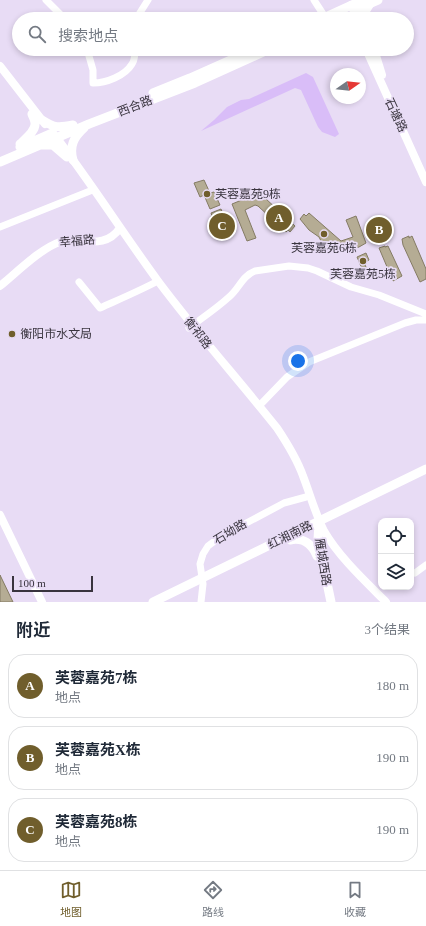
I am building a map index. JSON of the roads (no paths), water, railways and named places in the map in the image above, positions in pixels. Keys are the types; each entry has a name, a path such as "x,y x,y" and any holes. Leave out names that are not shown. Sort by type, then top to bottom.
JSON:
{"main road":[{"path":"352,12 370,1"},
{"name":"西合路","path":"0,162 36,146 73,125 190,78 239,56"},
{"name":"西合路","path":"0,156 12,150 89,124 195,84 255,56"},
{"path":"12,150 25,140 35,127 32,114"},
{"path":"42,120 51,126 58,128 73,125"},
{"path":"36,146 48,144 53,145 70,158 75,138 89,124"},
{"name":"红湘南路","path":"153,602 290,540 426,469"},
{"name":"红湘南路","path":"165,602 202,581 426,474"},
{"name":"雁城西路","path":"318,525 314,540 327,602"},
{"name":"雁城西路","path":"318,525 318,540 330,602"},
{"path":"290,540 299,539 306,542 312,547 317,556"}],"street":[{"path":"46,0 58,12"},
{"path":"140,12 148,0"},
{"path":"314,0 320,12"},
{"path":"366,12 370,1"},
{"path":"89,56 93,70 93,83 102,83 118,77 132,65 135,56"},
{"name":"石塘路","path":"369,56 426,182"},
{"name":"石塘路","path":"374,56 426,170"},
{"path":"376,56 382,74"},
{"name":"衡祁路","path":"0,66 42,120 52,136"},
{"name":"衡祁路","path":"0,75 70,158 118,229"},
{"name":"衡祁路","path":"70,158 90,191 190,327 273,431 299,477 318,525 349,566 383,602"},
{"path":"0,227 90,191"},
{"name":"幸福路","path":"0,282 45,246 60,240 102,238 118,229"},
{"name":"幸福路","path":"0,286 46,248 61,242 104,241 118,229"},
{"path":"190,327 230,297 250,273 289,266 308,268 317,271 352,287 380,295 426,314"},
{"path":"79,282 100,308 157,282"},
{"path":"259,406 287,377 309,362 405,323 416,320 426,320"},
{"name":"衡祁路","path":"190,327 277,428 303,475 318,525 350,565 386,602"},
{"name":"石坳路","path":"201,602 202,581 200,564 203,554 208,546 220,537 284,503 306,497"},
{"path":"0,514 34,589 38,602"},
{"path":"0,523 42,602"},
{"path":"415,573 426,565"}],"place":[{"name":"芙蓉嘉苑9栋","path":"207,194"},
{"name":"芙蓉嘉苑7栋","path":"279,218"},
{"name":"芙蓉嘉苑8栋","path":"222,226"},
{"name":"芙蓉嘉苑X栋","path":"379,230"},
{"name":"芙蓉嘉苑6栋","path":"324,234"},
{"name":"芙蓉嘉苑5栋","path":"363,261"},
{"name":"衡阳市水文局","path":"12,334"}]}
